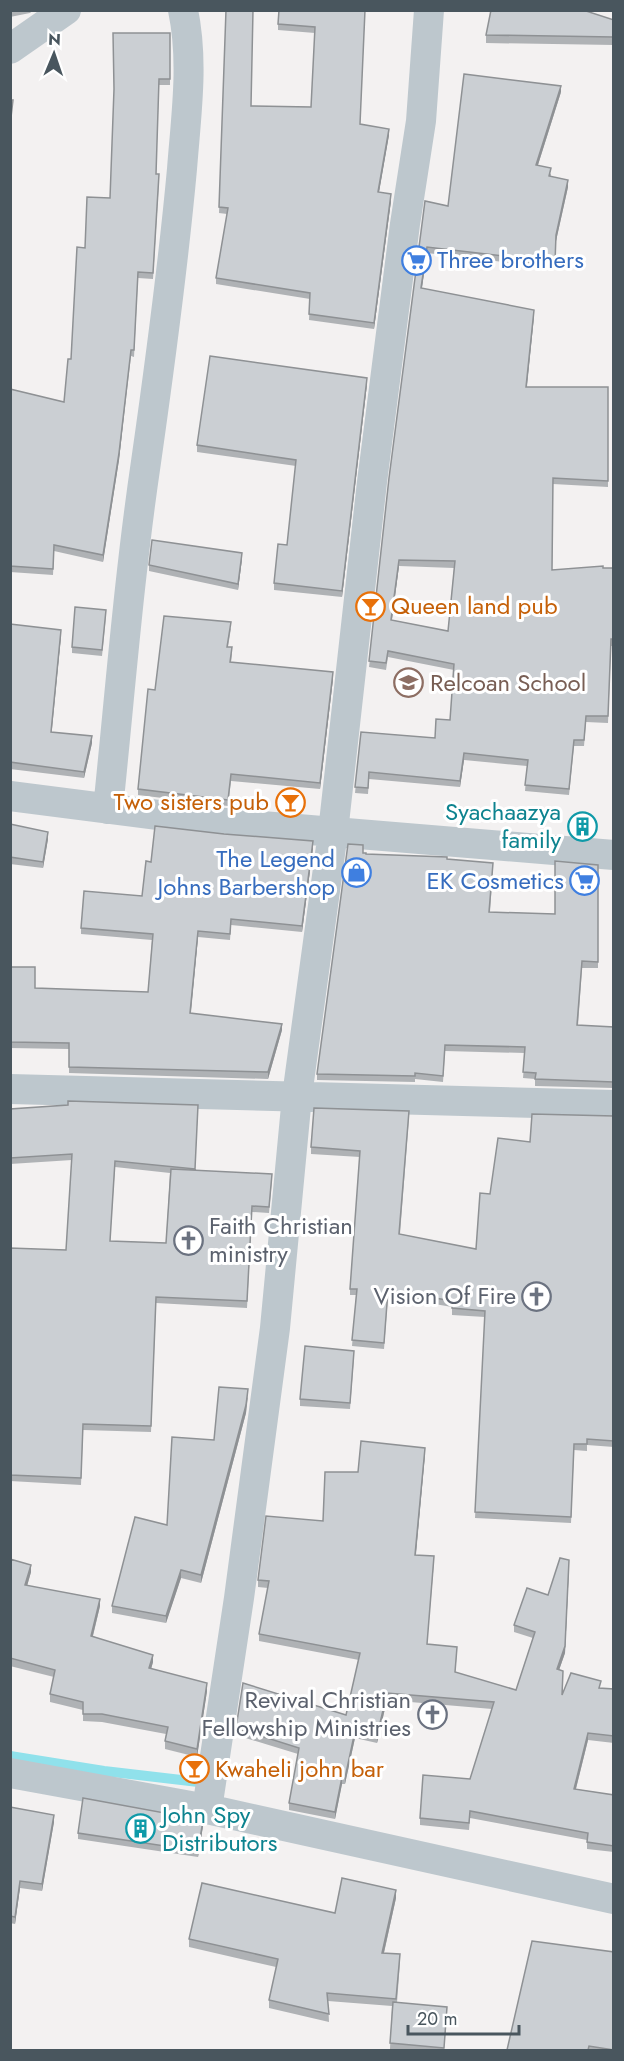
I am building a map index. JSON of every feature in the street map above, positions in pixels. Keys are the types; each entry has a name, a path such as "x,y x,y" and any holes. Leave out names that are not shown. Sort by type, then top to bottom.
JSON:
{"street":[{"path":"10,49 66,10"},
{"path":"108,809 138,513 163,344 176,232 188,96 189,46 183,10"},
{"path":"207,1809 240,1598 261,1439 276,1316 297,1096 333,832 372,482 405,224 421,121 429,10"},
{"path":"10,796 213,822 614,855"},
{"path":"10,1089 614,1105"},
{"path":"10,1773 207,1809 614,1899"}],"building":[{"path":"226,10 253,10 251,106 311,107 315,27 278,24 279,10 365,10 360,124 389,129 378,192 391,194 374,323 309,314 310,293 216,278 228,208 219,207"},
{"path":"491,10 583,10 614,20 614,37 486,35"},
{"path":"113,33 170,33 170,79 159,79 156,174 159,174 153,273 138,272 134,350 131,350 119,453 103,555 54,545 53,569 10,566 10,389 64,402 68,359 71,359 77,247 85,248 87,197 110,198 114,89"},
{"path":"464,74 561,86 536,165 551,168 549,176 568,180 556,235 555,262 427,247 421,288 534,310 526,387 608,387 608,481 553,478 552,570 603,566 603,568 614,568 614,639 611,639 608,716 586,716 584,740 574,740 569,789 525,785 528,760 464,753 460,781 369,772 368,788 355,787 361,732 435,738 436,719 450,720 454,664 388,651 386,663 369,661 389,478 425,201 448,206","holes":["399,560 455,561 448,631 391,620"]},
{"path":"10,100 13,100 10,126"},
{"path":"210,356 367,378 342,591 274,583 278,544 287,545 296,460 197,445"},
{"path":"152,540 242,553 238,584 149,565"},
{"path":"75,607 106,610 102,650 72,647"},
{"path":"164,616 231,622 227,647 232,647 230,662 333,672 320,783 231,774 228,800 138,789 148,689 155,690"},
{"path":"10,624 61,630 51,732 92,736 84,772 10,762"},
{"path":"10,824 48,832 43,862 10,857"},
{"path":"155,826 313,841 302,926 231,919 230,934 198,931 190,1013 282,1024 268,1072 69,1067 69,1043 10,1042 10,967 35,967 35,988 148,992 153,934 81,928 84,891 142,896 146,861 151,862"},
{"path":"348,844 363,845 363,853 366,854 447,857 447,859 493,863 489,912 555,914 555,861 598,865 598,962 582,961 577,1025 614,1027 614,1082 535,1079 536,1073 523,1072 525,1047 445,1045 443,1076 415,1073 415,1076 317,1074"},
{"path":"68,1101 198,1105 195,1169 115,1161 110,1241 166,1243 171,1169 272,1174 269,1207 252,1206 247,1301 156,1297 151,1426 83,1424 81,1478 10,1475 10,1248 66,1250 72,1154 10,1158 10,1109 68,1105"},
{"path":"314,1108 409,1111 399,1234 476,1249 480,1193 490,1194 498,1138 530,1142 532,1114 614,1116 614,1441 587,1439 587,1444 574,1444 571,1517 475,1512 485,1311 452,1308 452,1301 388,1290 384,1343 352,1340 357,1289 350,1289 360,1151 311,1147"},
{"path":"305,1346 354,1351 350,1403 300,1399"},
{"path":"219,1387 248,1389 246,1405 201,1575 181,1570 166,1616 112,1606 135,1517 167,1525 172,1437 214,1440"},
{"path":"361,1441 425,1448 415,1555 434,1556 427,1644 457,1647 455,1672 516,1690 535,1632 514,1625 527,1588 548,1595 560,1558 569,1560 565,1646 557,1669 563,1671 562,1695 571,1673 601,1681 599,1688 614,1689 614,1736 588,1733 574,1789 614,1795 614,1846 587,1842 588,1833 470,1811 469,1823 420,1818 423,1775 470,1779 494,1702 387,1693 377,1736 355,1731 335,1812 289,1803 299,1748 236,1728 243,1683 346,1715 360,1653 259,1634 269,1581 258,1580 266,1516 323,1521 325,1472 358,1472"},
{"path":"10,1559 31,1565 25,1585 100,1599 91,1636 153,1655 149,1668 207,1683 197,1749 165,1741 168,1727 102,1714 83,1714 83,1702 50,1694 55,1670 10,1658"},
{"name":"John Spy Distributors","path":"83,1798 203,1820 198,1851 78,1833"},
{"path":"10,1807 54,1815 42,1884 20,1881 15,1917 10,1916"},
{"path":"342,1878 396,1890 382,1953 400,1954 396,1999 327,1993 329,2014 269,2000 278,1959 189,1939 202,1883 335,1913"},
{"path":"532,1941 614,1952 614,2050 589,2046 588,2050 507,2050"},
{"path":"393,2002 447,2007 444,2048 390,2043"}],"waterway":[{"path":"10,1756 104,1771 207,1783"}],"place":[{"name":"Three brothers","path":"416,260"},
{"name":"Queen land pub","path":"370,606"},
{"name":"Relcoan School","path":"409,683"},
{"name":"Two sisters pub","path":"290,802"},
{"name":"Syachaazya family","path":"582,826"},
{"name":"The Legend Johns Barbershop","path":"356,873"},
{"name":"EK Cosmetics","path":"585,881"},
{"name":"Faith Christian ministry","path":"188,1240"},
{"name":"Vision Of Fire","path":"537,1296"},
{"name":"Revival Christian Fellowship Ministries","path":"432,1714"},
{"name":"Kwaheli john bar","path":"194,1769"},
{"name":"John Spy Distributors","path":"141,1829"}]}
